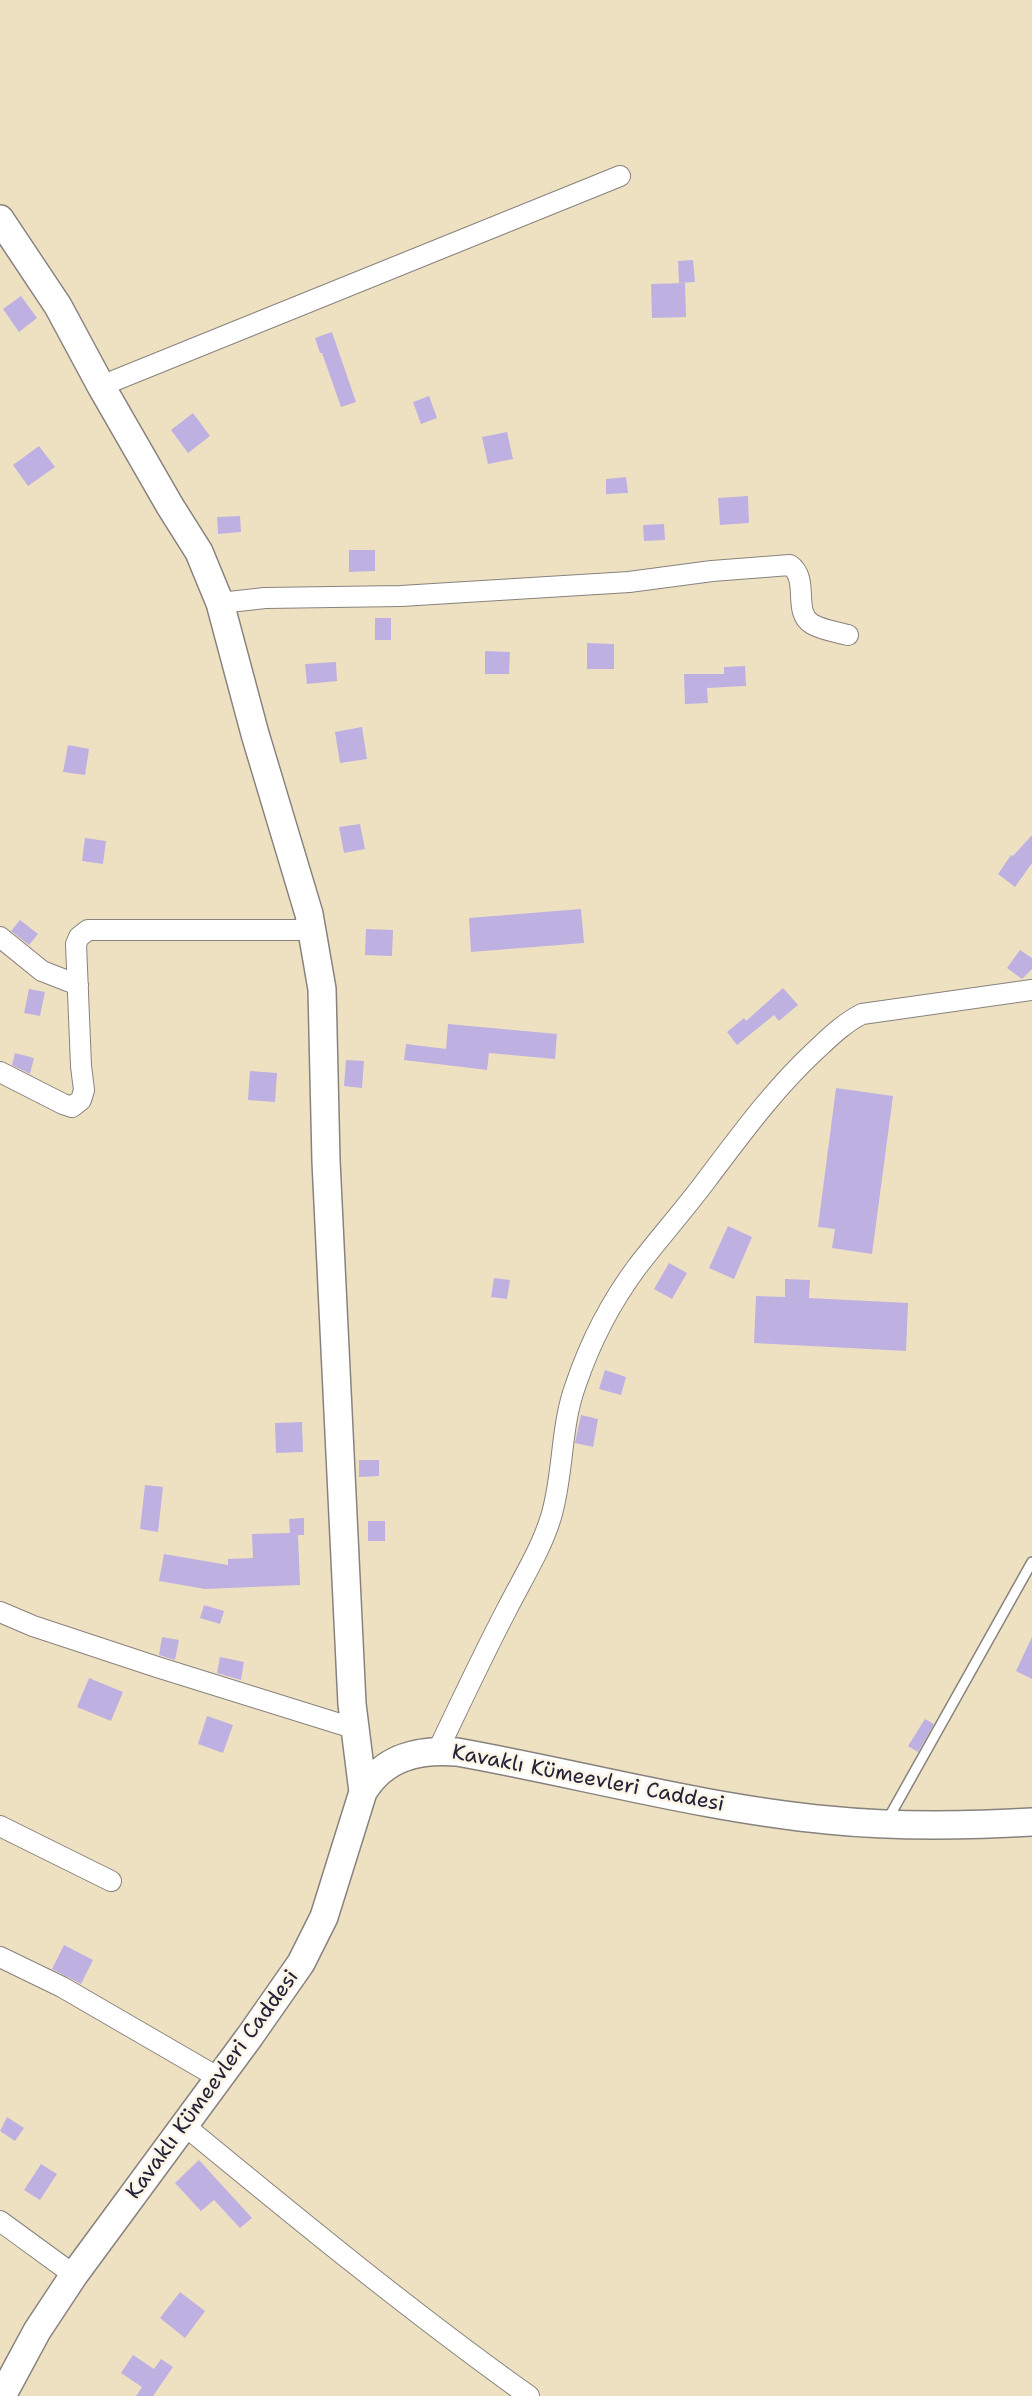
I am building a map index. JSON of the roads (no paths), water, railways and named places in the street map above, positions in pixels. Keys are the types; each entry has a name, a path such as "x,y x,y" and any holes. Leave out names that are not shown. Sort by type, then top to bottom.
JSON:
{"street":[{"path":"101,386 620,176"},
{"path":"0,219 58,306 101,386 199,552 220,603 255,734 301,884 312,930 322,988 326,1161 352,1704 363,1792"},
{"path":"220,603 265,598 401,596 629,582 712,571 790,565 795,568 800,578 802,606 808,620 814,625 848,635"},
{"path":"0,1072 63,1104 72,1107 78,1105 84,1090 76,944 79,937 88,930 312,930"},
{"path":"0,937 42,971 78,985"},
{"path":"438,1750 529,1568 551,1518 568,1414 575,1386 598,1332 636,1269 746,1126 795,1069 856,1017 871,1012 928,1003 1032,990"},
{"path":"0,1612 33,1626 157,1667 356,1729"},
{"name":"Kavaklı Kümeevleri Caddesi","path":"2,2396 38,2331 74,2275 280,1994 315,1936 333,1892 363,1792 370,1780 384,1767 417,1752 438,1750 739,1808 828,1820 959,1825 1032,1822"},
{"path":"0,1826 111,1881"},
{"path":"0,1957 62,1988 219,2078"},
{"path":"185,2126 374,2280 529,2396"},
{"path":"0,2221 74,2275"}],"lane":[{"path":"886,1824 1032,1562"}]}
